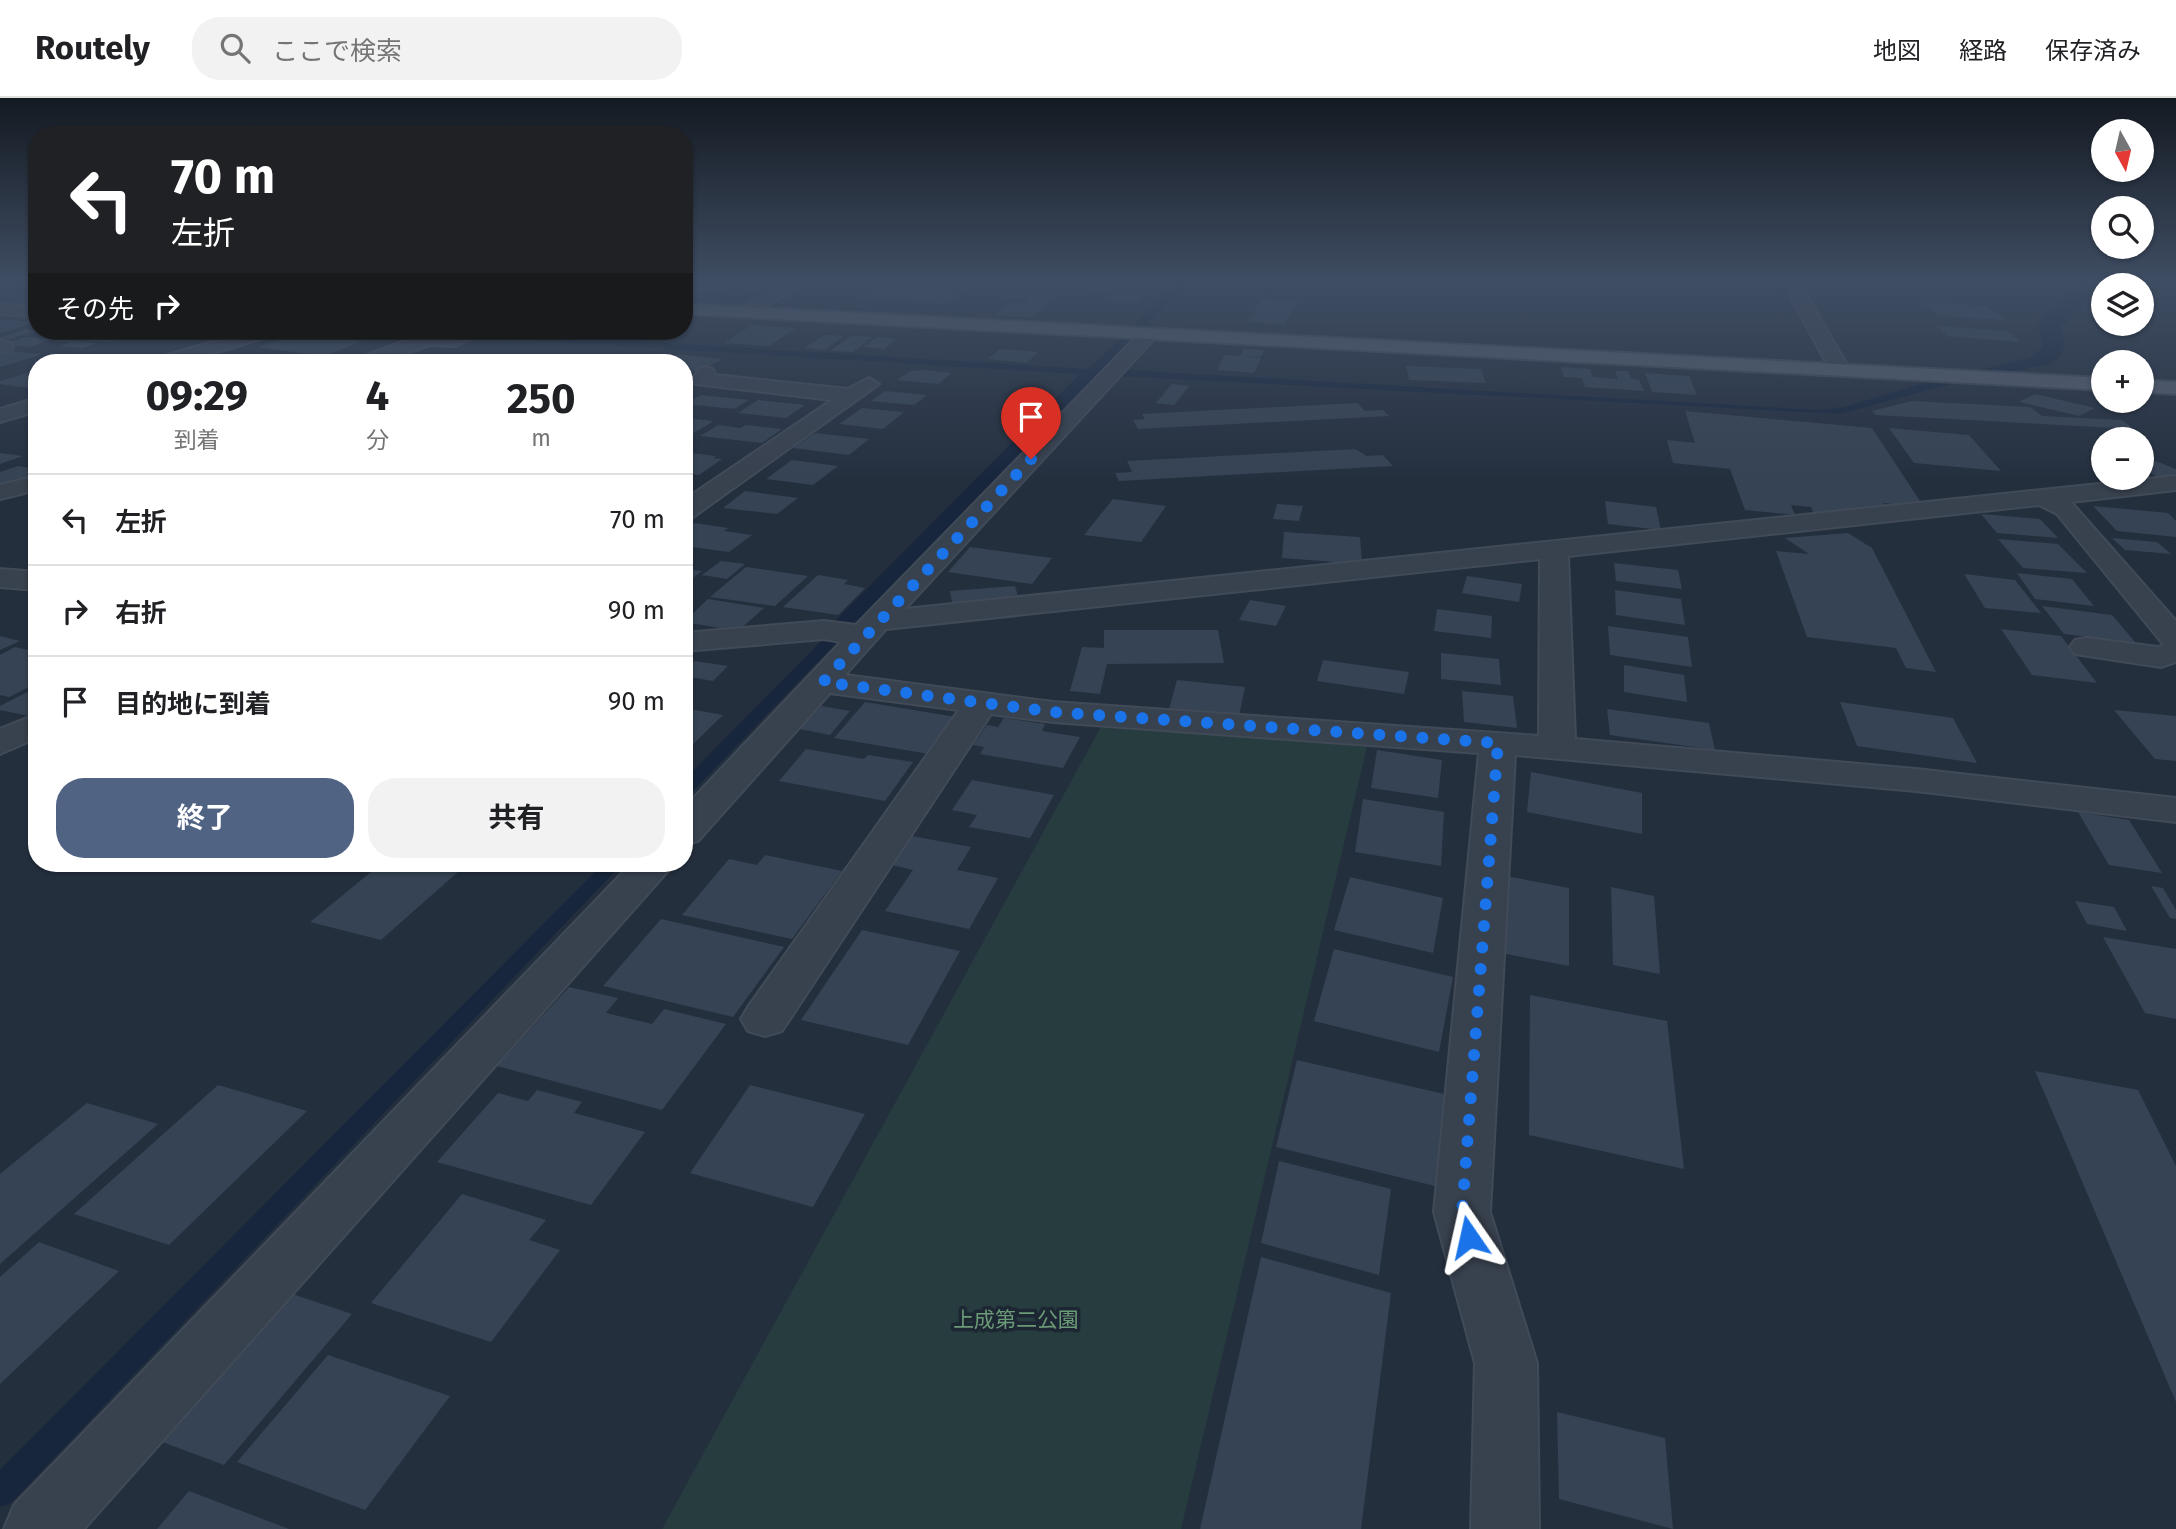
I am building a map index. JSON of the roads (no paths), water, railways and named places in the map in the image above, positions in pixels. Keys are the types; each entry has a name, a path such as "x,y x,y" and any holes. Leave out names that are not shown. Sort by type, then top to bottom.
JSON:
{"main road":[{"path":"1381,347 2091,383"},
{"path":"2154,387 2176,388"}],"street":[{"path":"192,354 216,347"},
{"path":"387,354 406,347"},
{"path":"693,822 823,682 855,630 1137,347"},
{"path":"1827,347 1840,370"},
{"path":"693,506 861,390 697,381"},
{"path":"0,416 28,407"},
{"path":"693,641 855,630 1554,549 2176,483"},
{"path":"0,492 28,485"},
{"path":"2043,497 2066,509 2176,639"},
{"path":"1554,549 1557,748"},
{"path":"0,578 28,581"},
{"path":"2086,648 2161,657 2176,651"},
{"path":"823,682 1053,712 1557,748 1916,780 2165,808 2176,840"},
{"path":"765,1019 982,702"},
{"path":"0,743 28,729"},
{"path":"1498,743 1462,1212 1506,1363 1505,1529"},
{"path":"38,1529 647,872"}],"water":[{"path":"636,347 727,347 1088,369 1111,347 1129,347 1106,369 1818,410 1844,407 1924,383 2030,358 2043,347 2064,347 2053,363 1947,385 1840,414 1101,375 863,620 834,622 1080,374"}],"waterway":[{"path":"693,781 865,605"},
{"path":"0,1492 605,872"}],"park label":[{"name":"上成第二公園","path":"1016,1320"}]}
